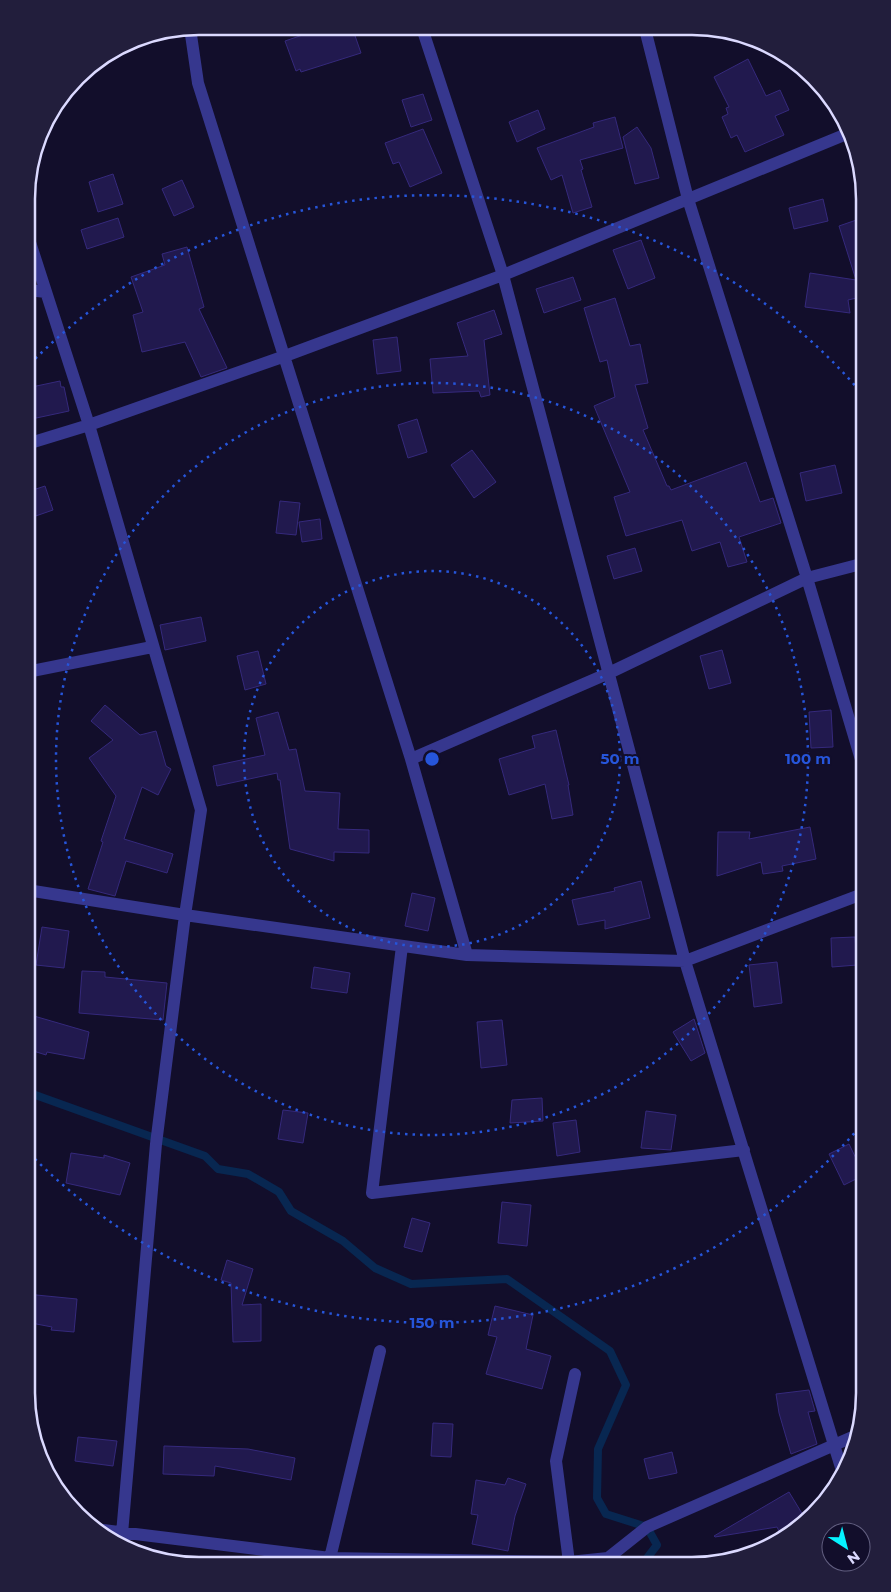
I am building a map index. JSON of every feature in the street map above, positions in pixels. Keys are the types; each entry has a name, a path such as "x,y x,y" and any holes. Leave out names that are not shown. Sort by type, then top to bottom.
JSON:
{"street":[{"path":"191,35 198,83 411,759 467,955"},
{"path":"424,35 503,275 686,961 840,1464"},
{"path":"647,35 688,199 807,578 856,743"},
{"path":"35,442 88,425 285,356 503,275 843,136"},
{"path":"35,258 88,425 201,810 185,915 158,1138 122,1537"},
{"path":"35,291 46,292"},
{"path":"411,759 609,673 807,578 856,565"},
{"path":"35,670 152,647"},
{"path":"35,891 185,915 467,955 686,961 856,896"},
{"path":"402,946 372,1193 744,1150"},
{"path":"331,1557 380,1350"},
{"path":"568,1557 556,1461 575,1374"},
{"path":"609,1557 647,1528 849,1437"},
{"path":"110,1530 302,1557"}],"building":[{"path":"303,35 355,35 361,53 301,72 300,69 296,71 285,41"},
{"path":"748,59 766,96 780,90 789,110 775,116 784,135 745,152 737,135 731,138 722,117 728,114 726,108 729,107 714,77"},
{"path":"423,94 432,120 411,127 402,100"},
{"path":"538,110 545,129 517,142 509,122"},
{"path":"615,117 623,148 580,160 583,169 581,170 592,207 573,213 562,175 551,180 537,148 594,127 593,123"},
{"path":"637,127 651,148 659,178 635,184 623,137"},
{"path":"423,129 442,173 410,187 399,162 393,164 385,143"},
{"path":"113,174 123,204 98,212 89,182"},
{"path":"182,180 194,207 174,216 162,189"},
{"path":"823,199 828,221 794,229 789,208"},
{"path":"118,218 124,237 87,249 81,230"},
{"path":"856,220 856,280 839,226"},
{"path":"641,240 655,278 628,289 613,250"},
{"path":"187,247 204,307 199,309 227,368 201,377 185,342 142,352 133,315 143,312 131,277 165,265 162,254"},
{"path":"810,273 856,280 856,298 848,300 850,313 805,307"},
{"path":"573,277 581,300 544,313 536,289"},
{"path":"615,298 630,346 640,344 648,383 635,385 648,428 643,430 667,486 671,490 746,462 760,502 773,498 781,523 739,537 747,562 728,567 720,542 692,551 682,520 626,536 614,497 630,492 594,406 615,397 607,360 600,362 584,308"},
{"path":"494,310 502,334 484,340 490,395 481,397 479,391 433,393 430,359 468,356 457,323"},
{"path":"397,337 401,371 377,374 373,340"},
{"path":"60,381 61,387 64,387 69,411 35,418 35,386"},
{"path":"417,419 427,452 408,458 398,425"},
{"path":"472,450 496,482 474,498 451,465"},
{"path":"835,465 842,493 806,501 800,473"},
{"path":"45,486 53,510 35,516 35,489"},
{"path":"280,501 300,503 296,535 276,533"},
{"path":"320,519 322,539 302,542 299,522"},
{"path":"635,548 642,571 614,579 607,556"},
{"path":"201,617 206,641 165,650 160,625"},
{"path":"722,650 731,683 709,689 700,656"},
{"path":"258,651 266,684 245,690 237,656"},
{"path":"105,705 140,735 156,731 166,766 171,769 158,795 142,787 124,839 173,854 167,873 126,861 115,896 88,889 116,796 89,758 113,740 91,721"},
{"path":"831,710 833,747 811,748 809,712"},
{"path":"278,712 289,750 296,749 305,791 340,793 338,829 369,830 369,853 334,852 334,861 290,849 280,780 278,780 277,773 217,786 213,766 265,755 256,718"},
{"path":"556,730 569,785 573,815 552,819 545,784 509,795 499,759 535,748 532,736"},
{"path":"810,827 816,859 782,866 783,871 763,874 761,862 717,876 718,832 750,832 749,839"},
{"path":"641,881 650,918 605,929 605,920 578,925 572,900 615,891 614,888"},
{"path":"412,893 435,898 428,931 405,926"},
{"path":"42,927 69,931 64,968 36,965"},
{"path":"855,937 856,965 832,967 831,938"},
{"path":"777,962 782,1003 754,1007 749,965"},
{"path":"314,967 350,973 347,993 311,988"},
{"path":"82,971 105,972 105,977 167,983 163,1020 79,1013"},
{"path":"35,1016 89,1032 84,1059 47,1052 46,1055 35,1052"},
{"path":"694,1019 705,1053 691,1061 673,1032"},
{"path":"502,1020 507,1065 481,1068 477,1022"},
{"path":"542,1098 543,1121 510,1123 512,1100"},
{"path":"283,1110 308,1113 303,1143 278,1139"},
{"path":"646,1111 676,1115 671,1150 641,1148"},
{"path":"576,1120 580,1152 557,1156 553,1123"},
{"path":"849,1144 856,1158 856,1179 844,1185 829,1154"},
{"path":"71,1153 104,1158 104,1155 130,1163 120,1195 66,1183"},
{"path":"502,1202 531,1205 527,1246 498,1243"},
{"path":"412,1218 430,1223 422,1252 404,1247"},
{"path":"227,1260 253,1269 242,1305 261,1304 261,1341 233,1342 231,1283 221,1280"},
{"path":"35,1295 77,1299 74,1332 51,1330 52,1327 35,1324"},
{"path":"495,1306 533,1315 526,1349 551,1356 542,1389 486,1374 497,1337 488,1335"},
{"path":"809,1390 815,1411 808,1412 817,1444 791,1454 779,1413 776,1394"},
{"path":"433,1423 453,1424 451,1457 431,1456"},
{"path":"78,1437 117,1441 113,1466 75,1461"},
{"path":"164,1446 248,1449 295,1458 291,1480 215,1466 214,1476 163,1474"},
{"path":"672,1452 677,1473 649,1479 644,1459"},
{"path":"508,1478 526,1484 515,1516 508,1551 472,1544 478,1515 471,1514 476,1480 505,1485"},
{"path":"789,1492 802,1514 779,1532 777,1527 714,1536"}],"waterway":[{"path":"35,1095 205,1156 218,1169 248,1174 279,1192 291,1211 343,1241 375,1268 411,1284 507,1279 610,1351 626,1385 598,1449 597,1498 606,1514 647,1527 657,1545 648,1557"}]}
